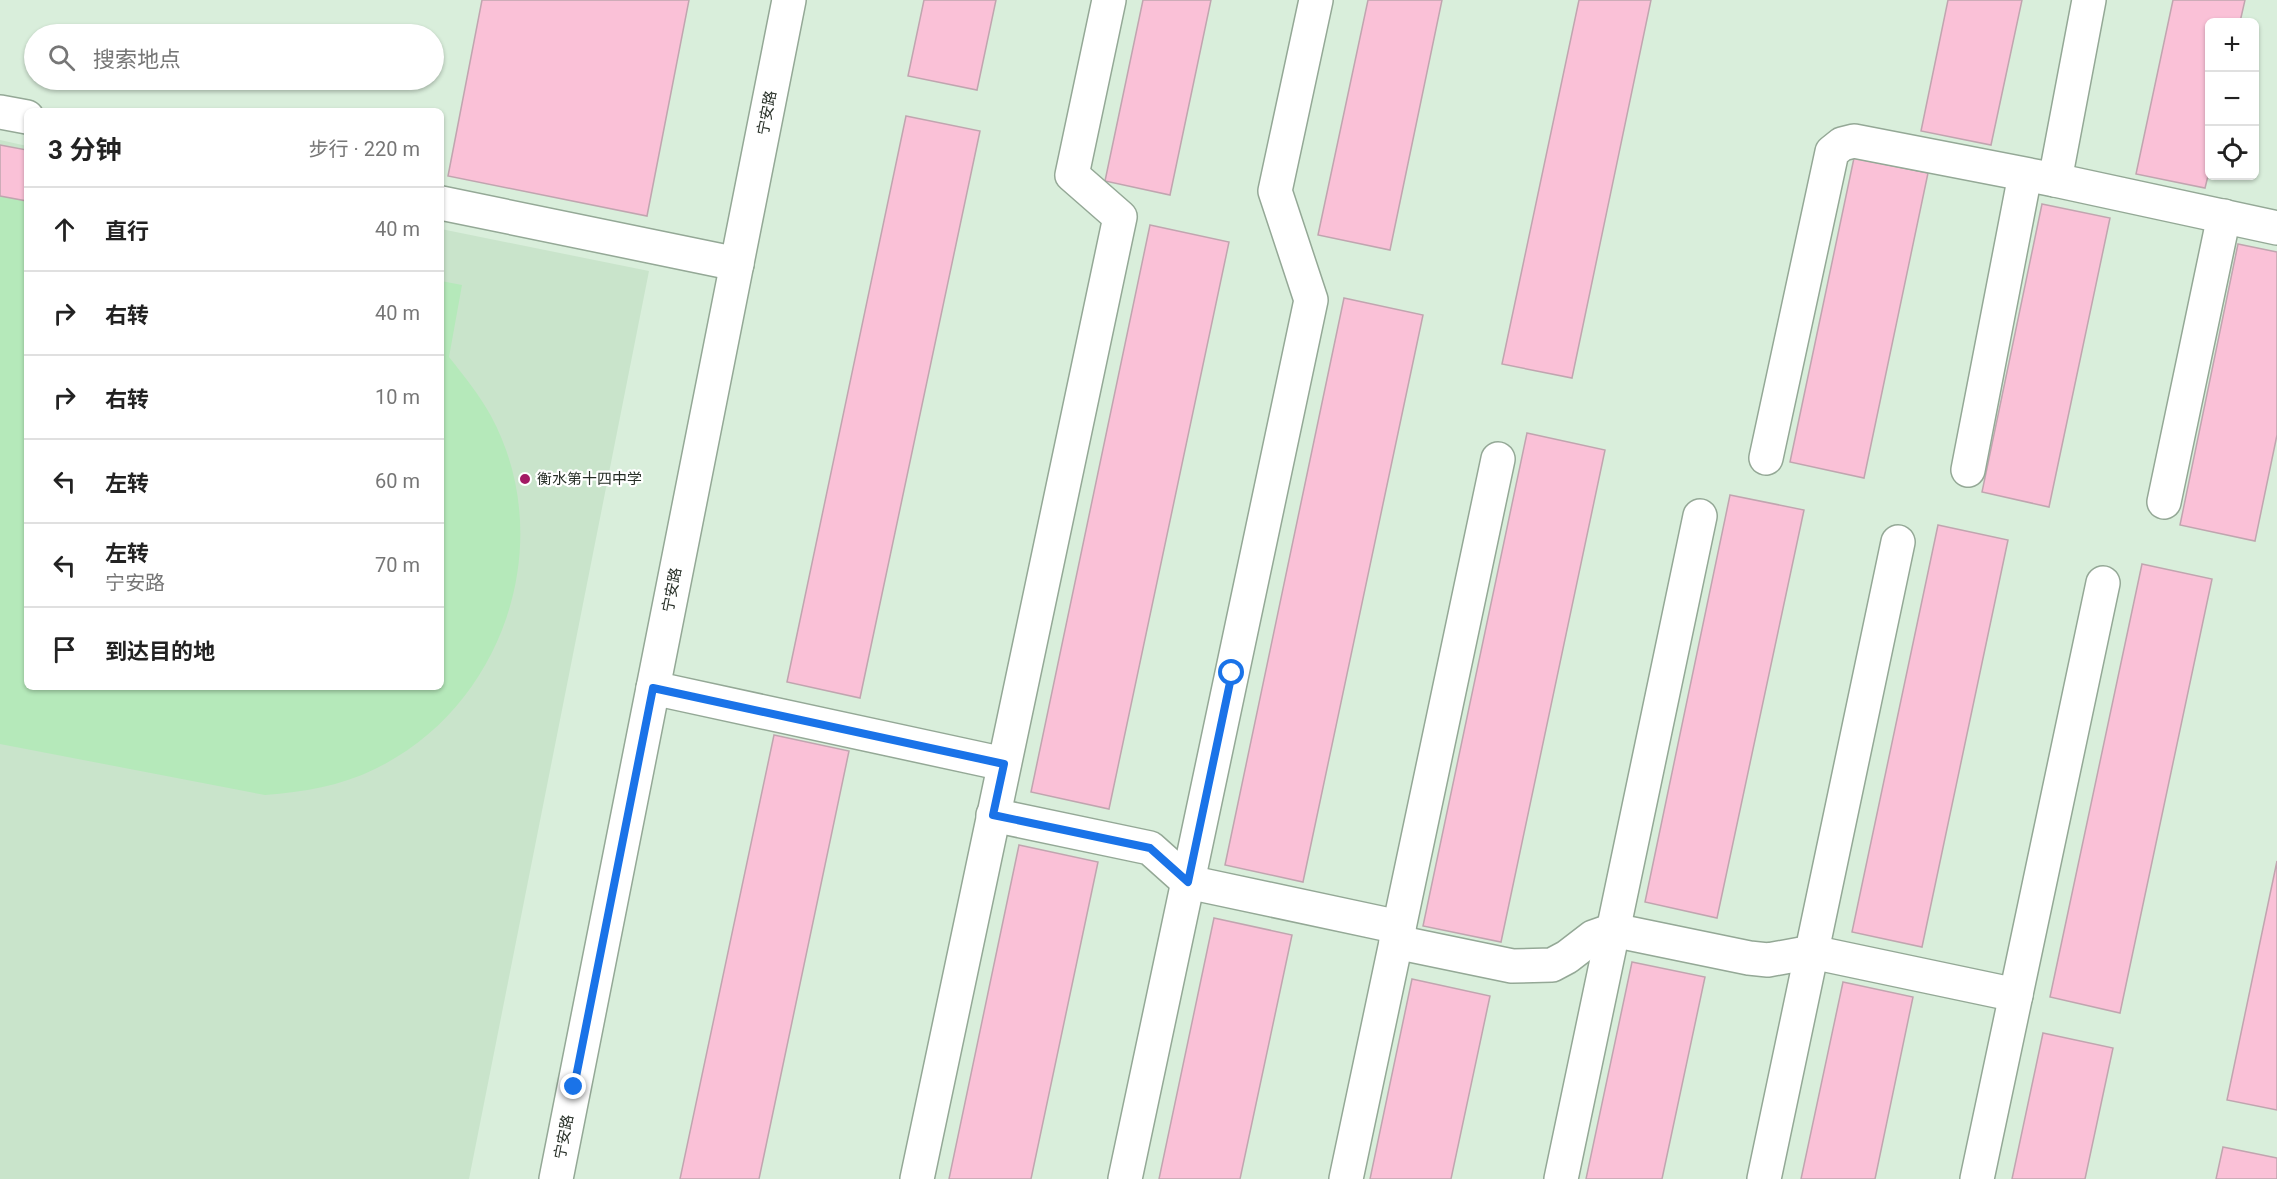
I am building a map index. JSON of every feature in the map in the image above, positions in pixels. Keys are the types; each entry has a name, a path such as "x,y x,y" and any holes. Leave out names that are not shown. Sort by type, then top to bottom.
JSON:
{"street":[{"name":"宁安路","path":"556,1179 789,0"},
{"path":"917,1179 1120,217 1072,175 1109,0"},
{"path":"1125,1179 1311,300 1275,191 1316,0"},
{"path":"1968,470 2040,177 2089,0"},
{"path":"0,112 24,116"},
{"path":"1766,458 1832,152 1842,144 1854,141 2040,177 2277,228"},
{"path":"444,204 736,264"},
{"path":"2163,502 2224,216"},
{"path":"1346,1179 1498,459"},
{"path":"1561,1179 1700,516"},
{"path":"1764,1179 1898,542"},
{"path":"1977,1179 2103,583"},
{"path":"653,688 1004,764"},
{"path":"993,815 1150,848 1188,882 1398,934 1512,966 1551,965 1567,957 1593,937 1613,930 1749,958 1768,960 1812,952 2016,995"}],"shaded area":[{"name":"衡水第十四中学","path":"0,140 24,145 24,690 444,690 444,230 649,271 469,1179 0,1179"}],"green space":[{"path":"0,196 24,200 24,690 444,690 444,282 462,285 449,357 491,416 511,465 520,516 518,567 507,616 486,663 457,705 420,741 375,769 335,784 265,795 0,744"}],"building":[{"path":"482,0 689,0 647,216 448,176"},
{"path":"924,0 996,0 977,90 908,76"},
{"path":"1143,0 1211,0 1170,195 1105,181"},
{"path":"1368,0 1442,0 1390,250 1318,235"},
{"path":"1579,0 1651,0 1572,378 1502,364"},
{"path":"1948,0 2022,0 1991,145 1921,131"},
{"path":"2173,0 2245,0 2241,18 2205,18 2205,180 2207,180 2205,188 2136,174"},
{"path":"906,116 980,131 860,698 787,682"},
{"path":"0,145 24,149 24,200 0,196"},
{"path":"1854,158 1928,173 1864,478 1790,462"},
{"path":"2042,204 2110,218 2049,507 1982,492"},
{"path":"1150,225 1229,242 1109,809 1031,792"},
{"path":"2238,244 2277,252 2277,435 2255,541 2180,525"},
{"path":"1344,298 1423,315 1303,882 1225,865"},
{"path":"1527,433 1605,450 1501,942 1423,926"},
{"path":"1730,495 1804,510 1717,918 1645,902"},
{"path":"1938,525 2008,540 1922,947 1852,932"},
{"path":"2142,564 2212,579 2120,1013 2050,997"},
{"path":"774,735 849,751 759,1179 680,1179"},
{"path":"1019,845 1098,862 1031,1179 949,1179"},
{"path":"2277,861 2277,1110 2227,1100"},
{"path":"1214,918 1292,935 1240,1179 1159,1179"},
{"path":"1632,962 1705,977 1662,1179 1586,1179"},
{"path":"1412,979 1490,996 1451,1179 1370,1179"},
{"path":"1843,982 1913,997 1875,1179 1801,1179"},
{"path":"2043,1033 2113,1048 2085,1179 2012,1179"},
{"path":"2223,1147 2277,1158 2277,1179 2216,1179"}],"place":[{"name":"衡水第十四中学","path":"525,479"}],"route":[{"path":"574,1087 653,688 1004,764 993,815 1150,848 1188,882 1232,673"}]}
